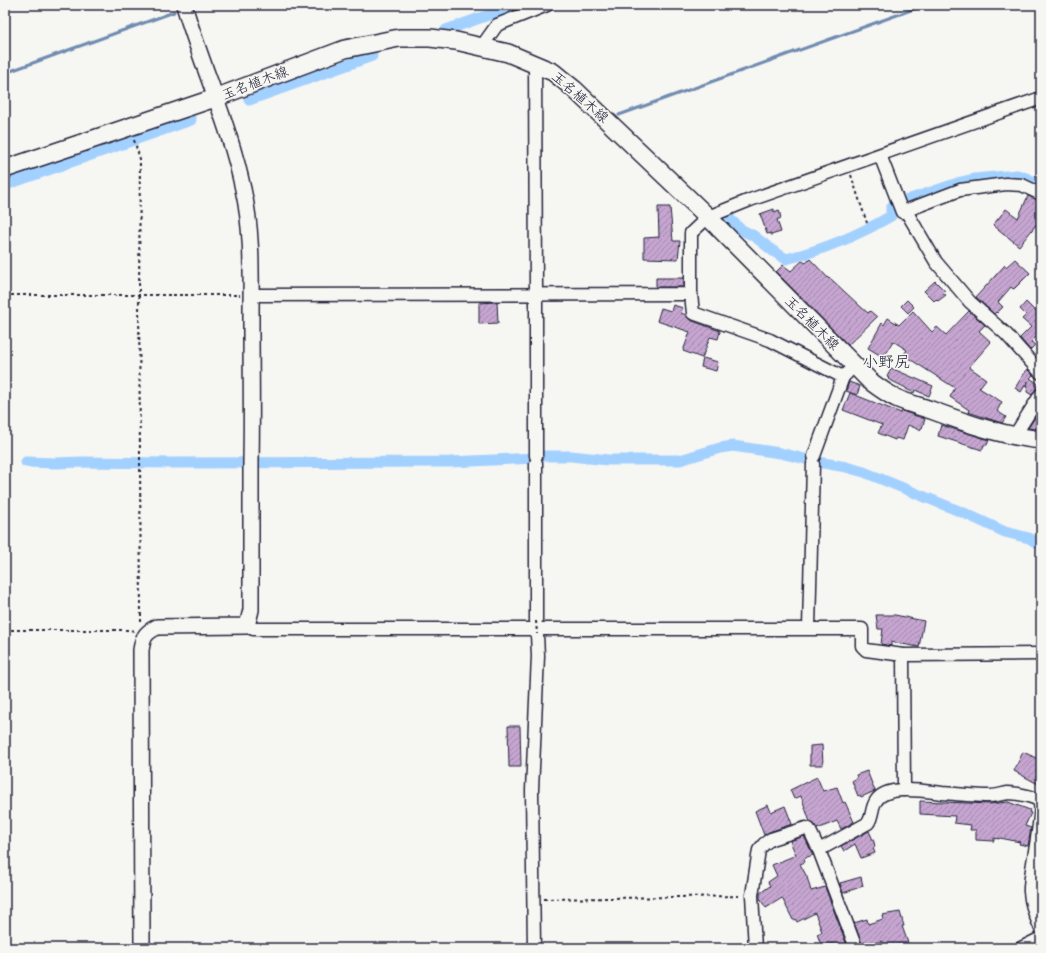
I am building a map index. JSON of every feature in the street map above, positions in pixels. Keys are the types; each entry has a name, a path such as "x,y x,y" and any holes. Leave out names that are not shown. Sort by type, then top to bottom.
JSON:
{"main road":[{"name":"玉名植木線","path":"5,169 219,107 345,50 399,38 430,38 482,46 508,53 553,72 574,89 708,217 849,371 870,381 897,398 949,417 993,431 1041,440"}],"street":[{"path":"482,46 497,25 547,5"},
{"path":"185,9 219,107 245,197 249,228 251,295 251,610 247,626"},
{"path":"535,64 536,621"},
{"path":"809,628 813,460 849,371 770,340 693,313 691,294 691,233 708,217 750,200 1041,98"},
{"path":"880,155 902,212 960,190 1006,184 1022,185 1041,194"},
{"path":"906,211 936,262 970,302 1006,334 1041,372"},
{"path":"251,295 691,294"},
{"path":"1015,435 1041,394"},
{"path":"142,948 141,650 142,640 146,634 157,627 247,626 253,629 862,629 862,646 866,650 903,655 1041,654"},
{"path":"534,948 532,790 538,656 537,634"},
{"path":"903,655 904,790"},
{"path":"819,850 868,824 872,818 875,802 886,792 904,790 992,796 1008,794 1022,795 1037,800 1040,804 1041,827 1029,890 1032,909 1041,929"},
{"path":"755,948 752,896 759,850 771,839 806,828 809,829 819,850 856,948"},
{"path":"1021,948 1041,938"}],"path":[{"path":"134,142 140,160 140,621 146,634"},
{"path":"848,166 867,223"},
{"path":"5,295 251,295"},
{"path":"536,621 537,634"},
{"path":"5,630 130,630 146,634"},
{"path":"533,899 752,896"}],"building":[{"path":"1028,196 1041,201 1041,228 1036,225 1019,246 993,225 1006,209 1018,218"},
{"path":"658,207 670,207 673,241 680,241 678,259 644,258 644,238 659,237"},
{"path":"774,209 774,212 779,210 781,218 777,220 781,232 771,235 771,233 767,234 760,214"},
{"path":"810,259 829,279 830,278 861,307 868,313 870,311 877,317 848,345 776,272 783,265 791,271 802,261 806,263"},
{"path":"1015,259 1030,273 1015,288 1013,289 1011,287 998,302 1003,307 994,314 976,297 1005,265 1006,267"},
{"path":"656,278 684,278 684,287 656,287"},
{"path":"935,281 945,291 943,293 946,295 938,301 936,299 934,301 924,291"},
{"path":"907,300 914,307 908,313 901,306"},
{"path":"497,302 498,323 479,324 479,303"},
{"path":"1026,302 1041,317 1041,332 1031,342 1035,345 1030,350 1020,338 1031,327 1022,319 1026,315 1020,309"},
{"path":"673,305 683,308 681,313 686,315 690,320 720,331 718,339 710,337 702,358 683,351 690,332 657,321 661,308 671,311"},
{"path":"913,311 932,332 937,327 946,335 969,311 985,325 979,331 991,342 969,367 986,379 979,388 1002,402 997,411 1006,417 1002,423 968,412 969,410 950,397 955,388 905,356 906,355 904,354 907,350 893,341 883,357 868,348 882,323 884,325 888,318 899,325"},
{"path":"703,358 718,362 716,371 701,367"},
{"path":"891,368 933,386 929,396 915,390 914,393 888,379 889,378 887,377"},
{"path":"1027,369 1033,375 1030,378 1041,386 1035,390 1032,395 1027,392 1028,381 1021,392 1015,388"},
{"path":"849,382 860,386 857,395 846,391"},
{"path":"850,393 901,413 902,411 925,419 922,428 920,430 908,425 903,440 896,438 895,440 878,433 882,425 843,410"},
{"path":"1037,415 1037,425 1041,426 1041,430 1028,428"},
{"path":"941,425 989,440 987,445 984,445 982,450 938,436"},
{"path":"876,615 895,615 924,621 919,647 891,642 891,646 881,644 883,629 878,629"},
{"path":"508,726 520,726 521,767 509,767"},
{"path":"822,745 823,765 810,765 810,746"},
{"path":"1023,752 1041,760 1041,784 1038,782 1038,784 1014,771"},
{"path":"867,771 875,791 861,797 860,795 858,796 852,781 857,778 856,775"},
{"path":"817,777 823,791 837,787 843,803 845,802 854,822 841,829 837,821 817,829 814,824 810,822 801,796 794,799 790,790"},
{"path":"920,801 990,804 1008,802 1030,810 1029,812 1031,813 1025,826 1031,828 1028,846 1019,844 1020,842 1000,838 994,838 994,841 976,840 976,830 970,830 971,825 954,823 955,816 920,814"},
{"path":"768,805 771,812 785,806 792,824 764,835 755,811"},
{"path":"869,831 874,842 875,847 873,848 875,853 861,858 855,844 844,851 841,846"},
{"path":"804,836 813,855 807,857 804,860 805,862 800,864 807,877 811,891 825,887 848,948 838,948 837,945 832,946 832,944 822,947 817,934 822,932 815,913 797,922 795,919 793,920 782,898 766,908 760,899 760,893 770,886 768,882 777,876 772,865 796,855 790,841"},
{"path":"861,877 863,886 843,893 840,883"},
{"path":"900,912 904,926 902,926 908,943 904,945 905,946 900,948 884,948 882,941 863,947 854,923 867,919 868,924 883,919 882,915"}],"waterway":[{"path":"446,30 517,5"},
{"path":"619,115 925,5"},
{"path":"5,73 174,12"},
{"path":"249,100 372,56"},
{"path":"5,185 191,120"},
{"path":"725,214 740,229 754,236 786,259 827,246 866,229 891,216 891,209 893,205 961,182 974,179 1017,175 1041,185"},
{"path":"26,462 450,462 537,458 543,456 571,456 608,460 680,460 720,448 733,446 780,453 864,472 964,513 1005,532 1029,538 1041,545"}],"district":[{"name":"小野尻","path":"886,362"}]}
